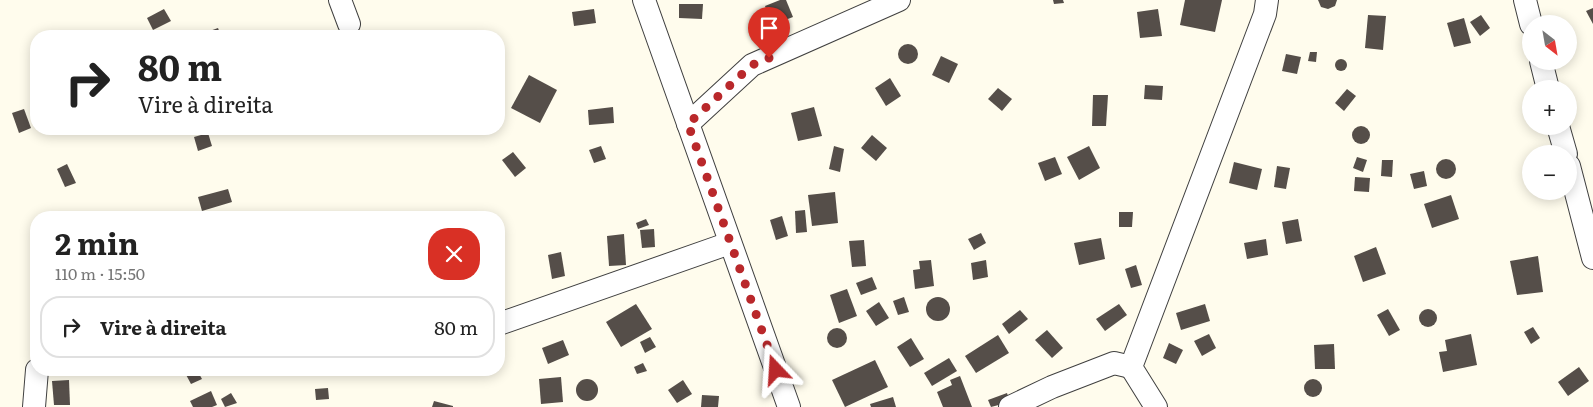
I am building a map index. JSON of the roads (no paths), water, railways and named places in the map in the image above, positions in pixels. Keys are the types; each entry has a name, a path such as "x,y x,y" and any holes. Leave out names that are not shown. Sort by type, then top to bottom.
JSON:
{"street":[{"path":"340,0 349,24"},
{"path":"644,0 789,407"},
{"path":"688,124 752,65 899,0"},
{"path":"1131,367 1265,14 1267,0"},
{"path":"1525,0 1529,15"},
{"path":"1577,197 1593,258"},
{"path":"505,322 730,243"},
{"path":"1010,407 1052,387 1114,363 1131,367 1156,407"},
{"path":"34,407 37,376"}]}
